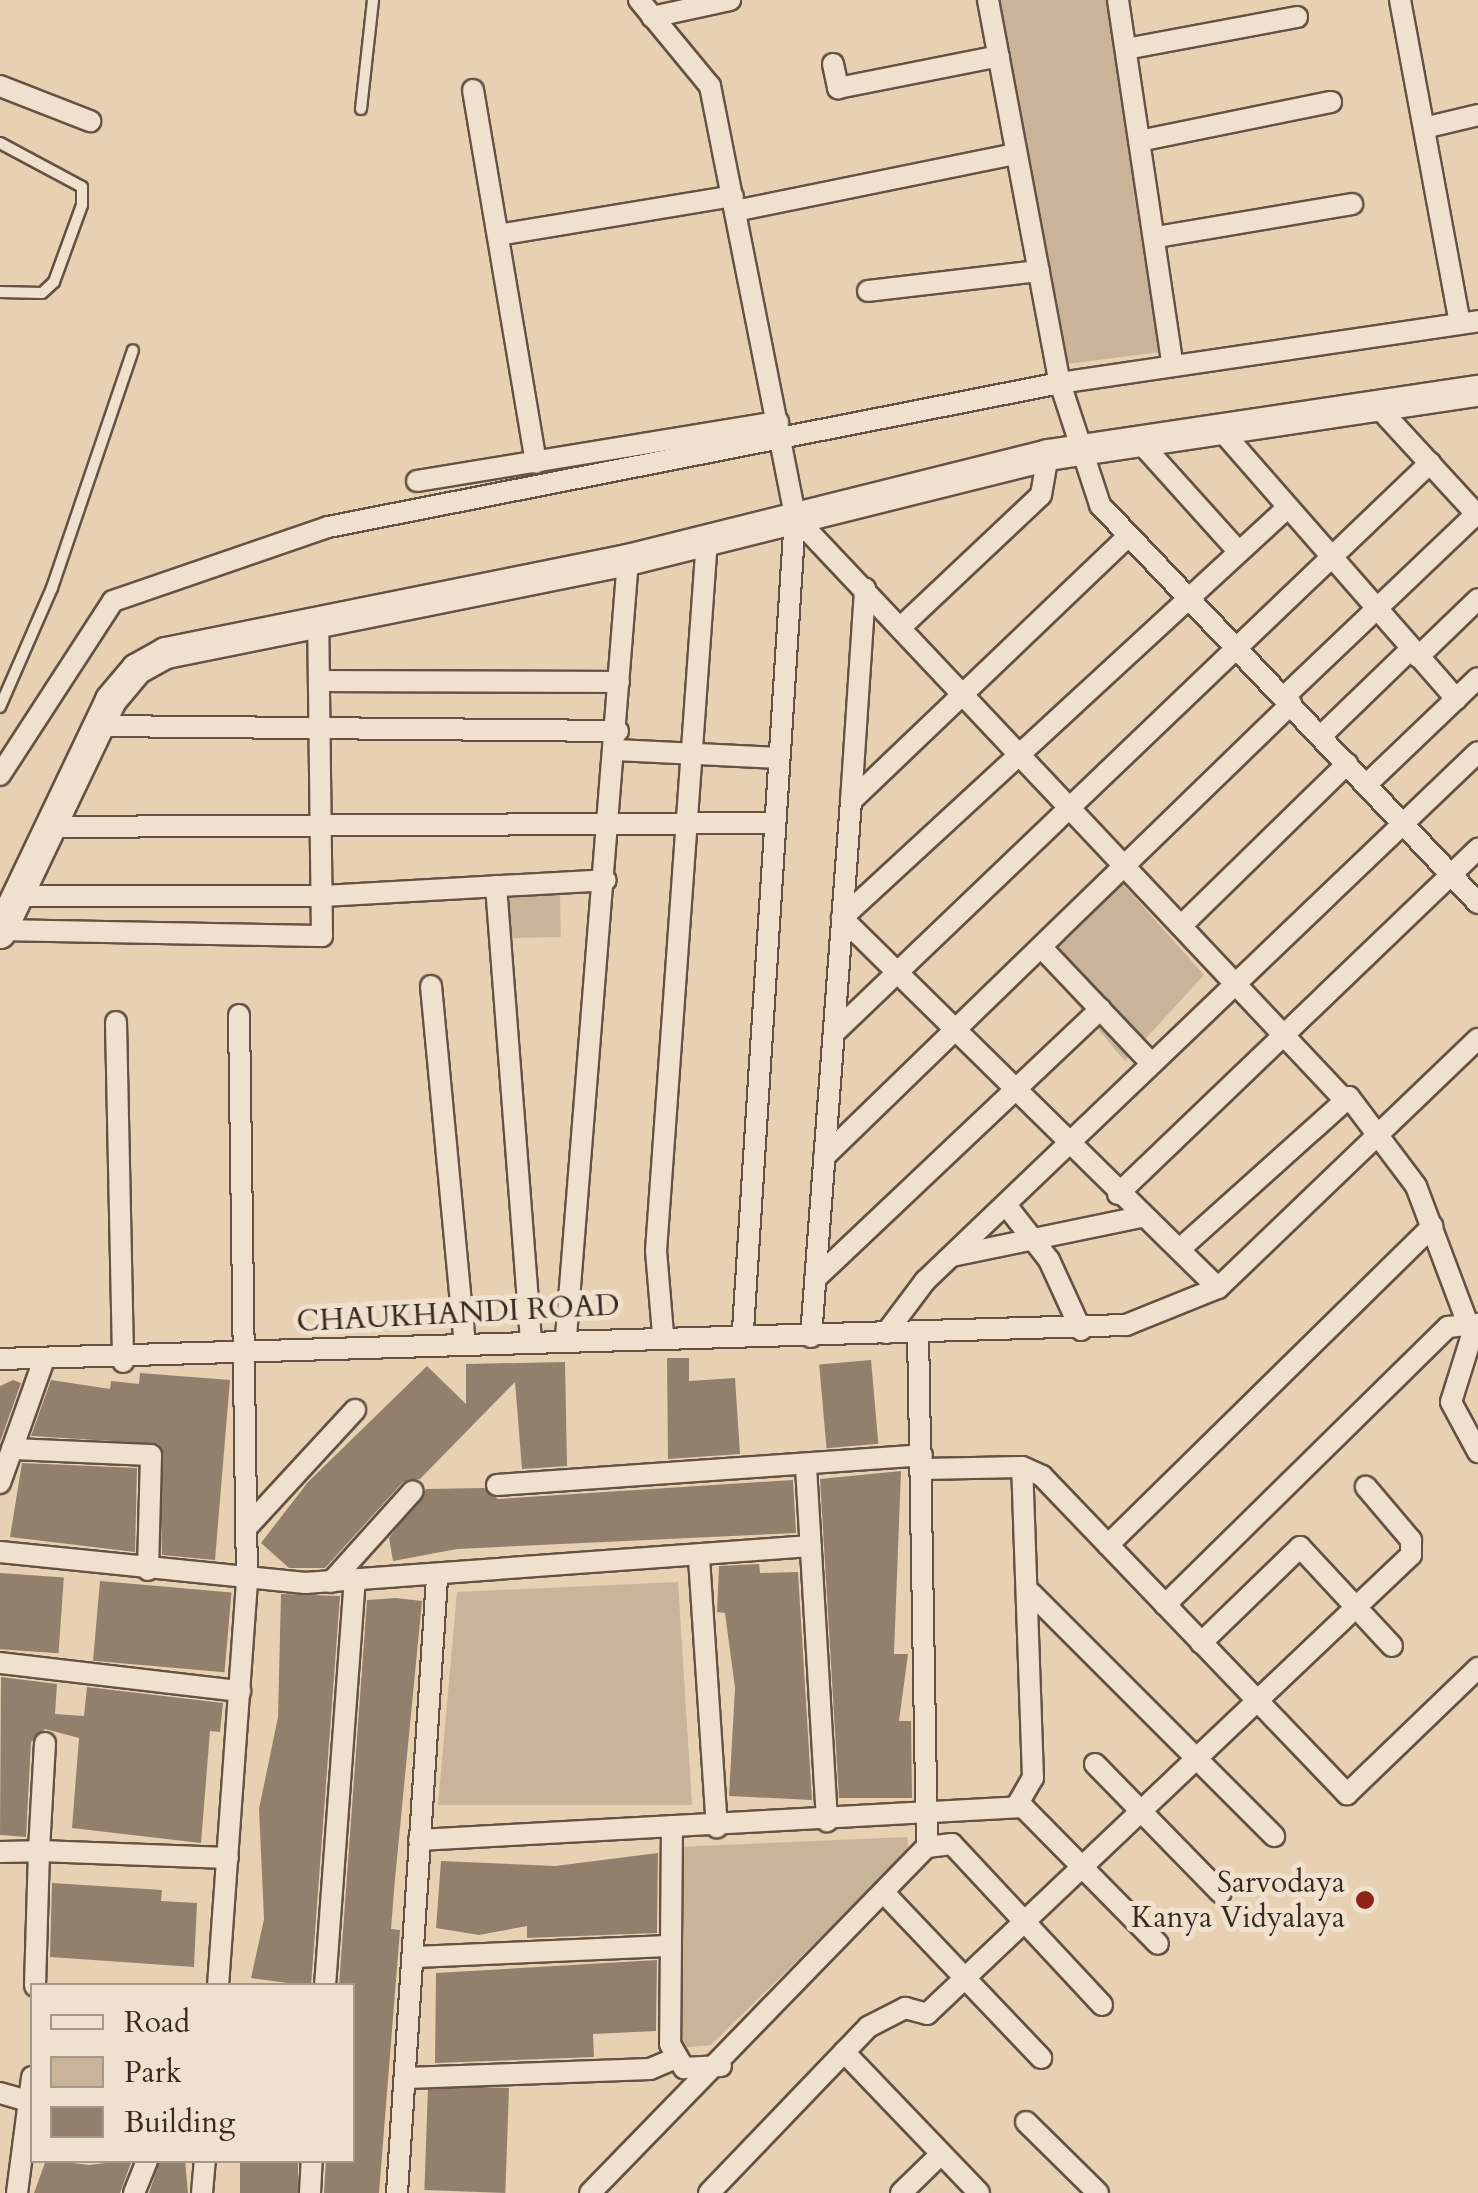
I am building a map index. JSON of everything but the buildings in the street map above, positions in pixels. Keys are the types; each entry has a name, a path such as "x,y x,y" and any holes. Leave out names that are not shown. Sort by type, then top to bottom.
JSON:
{"street":[{"path":"646,8 730,0"},
{"path":"988,0 1060,382 1088,483 1126,538 1234,645 1478,903"},
{"path":"1118,0 1157,237 1173,366"},
{"path":"0,775 90,630 135,588 328,527 783,444 1060,382 1469,322 1424,128 1400,0"},
{"path":"646,8 710,86 795,516 743,1332"},
{"path":"1126,48 1298,16"},
{"path":"833,64 838,88 999,56"},
{"path":"0,86 90,121"},
{"path":"472,90 536,463"},
{"path":"1140,141 1331,102"},
{"path":"1424,128 1478,115"},
{"path":"498,235 734,204 1016,154"},
{"path":"1157,237 1352,204"},
{"path":"868,291 1039,271"},
{"path":"318,618 324,896 315,939 1,932 47,827 98,726 125,681 151,660 318,618 628,560 1048,455 1377,406 1472,399"},
{"path":"824,1157 1477,515 1377,406"},
{"path":"417,482 778,422"},
{"path":"1220,429 1456,700"},
{"path":"1139,441 1238,551"},
{"path":"900,627 1027,511 1048,480 1048,455"},
{"path":"834,1032 1234,645 1430,463"},
{"path":"842,918 1184,594 1287,508"},
{"path":"795,516 962,692 1022,748 1341,1096 1382,1130 1432,1226 1473,1324 1472,1354 1450,1402 1478,1452"},
{"path":"850,801 1126,538"},
{"path":"663,1334 656,1250 708,540"},
{"path":"566,1337 606,880 628,560"},
{"path":"810,1337 865,588"},
{"path":"1321,736 1478,599"},
{"path":"1366,784 1478,678"},
{"path":"319,682 619,682"},
{"path":"98,726 617,740 691,754 780,758"},
{"path":"886,1333 951,1256 1478,752"},
{"path":"1182,924 1347,764"},
{"path":"47,827 610,818 775,823"},
{"path":"1118,1194 1478,849"},
{"path":"16,896 324,896 606,880"},
{"path":"496,886 531,1339"},
{"path":"842,918 1072,1142 1141,1217 1181,1248 1218,1288"},
{"path":"1041,946 1152,1064"},
{"path":"431,986 465,1343"},
{"path":"815,1279 1101,1010"},
{"path":"218,1983 247,1581 248,1356 240,1015"},
{"path":"116,1022 123,1362"},
{"name":"CHAUKHANDI ROAD","path":"0,1359 123,1362 663,1334 743,1332 810,1337 1081,1330 1178,1310 1218,1288 1478,1040"},
{"path":"1181,1248 1341,1096"},
{"path":"1006,1205 1036,1244 1081,1330"},
{"path":"951,1256 1036,1244 1141,1217"},
{"path":"1108,1545 1432,1226"},
{"path":"1165,1605 1448,1327 1473,1324"},
{"path":"918,1332 927,1847"},
{"path":"0,1483 43,1362"},
{"path":"248,1526 355,1410"},
{"path":"12,1449 151,1455 148,1570"},
{"path":"498,1485 922,1462 1022,1467 1108,1545 1346,1794 1478,1668"},
{"path":"806,1467 827,1820"},
{"path":"1016,1807 1033,1778 1030,1593 1022,1467"},
{"path":"709,2193 844,2052 906,2008 927,2014 1356,1608 1414,1546 1366,1486"},
{"path":"331,1582 412,1491"},
{"path":"0,1552 247,1581 331,1582 438,1578 811,1546"},
{"path":"1201,1643 1300,1548 1392,1646"},
{"path":"700,1558 717,1827"},
{"path":"397,2193 438,1578"},
{"path":"324,1983 356,1580"},
{"path":"1030,1593 1198,1756 1274,1836"},
{"path":"0,1663 240,1691"},
{"path":"35,1983 45,1743"},
{"path":"1095,1764 1220,1893"},
{"path":"419,1840 717,1827 1016,1807 1084,1865 1158,1944"},
{"path":"672,1826 669,1946 674,2059 684,2068 721,2066"},
{"path":"590,2193 721,2066 927,1847 952,1844 1102,2005"},
{"path":"0,1852 228,1858"},
{"path":"884,1893 1042,2058"},
{"path":"414,1957 669,1946"},
{"path":"844,2052 979,2193"},
{"path":"406,2078 650,2069 674,2059"},
{"path":"0,2092 30,2101"},
{"path":"17,2193 30,2114"},
{"path":"1026,2122 1098,2193"},
{"path":"901,2193 941,2154"},
{"path":"134,2193 146,2163"},
{"path":"202,2193 205,2163"},
{"path":"310,2193 312,2163"}],"lane":[{"path":"361,109 374,0"},
{"path":"0,144 82,188 82,205 54,282 42,294 0,292"},
{"path":"0,708 52,588 133,350"}],"green space":[{"path":"1000,0 1109,0 1161,352 1066,364"},
{"path":"1114,874 1204,975 1125,1061 1034,954"},
{"path":"560,894 561,937 492,938 491,895"},
{"path":"678,1582 692,1805 438,1805 457,1592"},
{"path":"907,1837 909,1851 711,2045 670,2049 674,1847"}],"place":[{"name":"Sarvodaya Kanya Vidyalaya","path":"1365,1900"}]}
